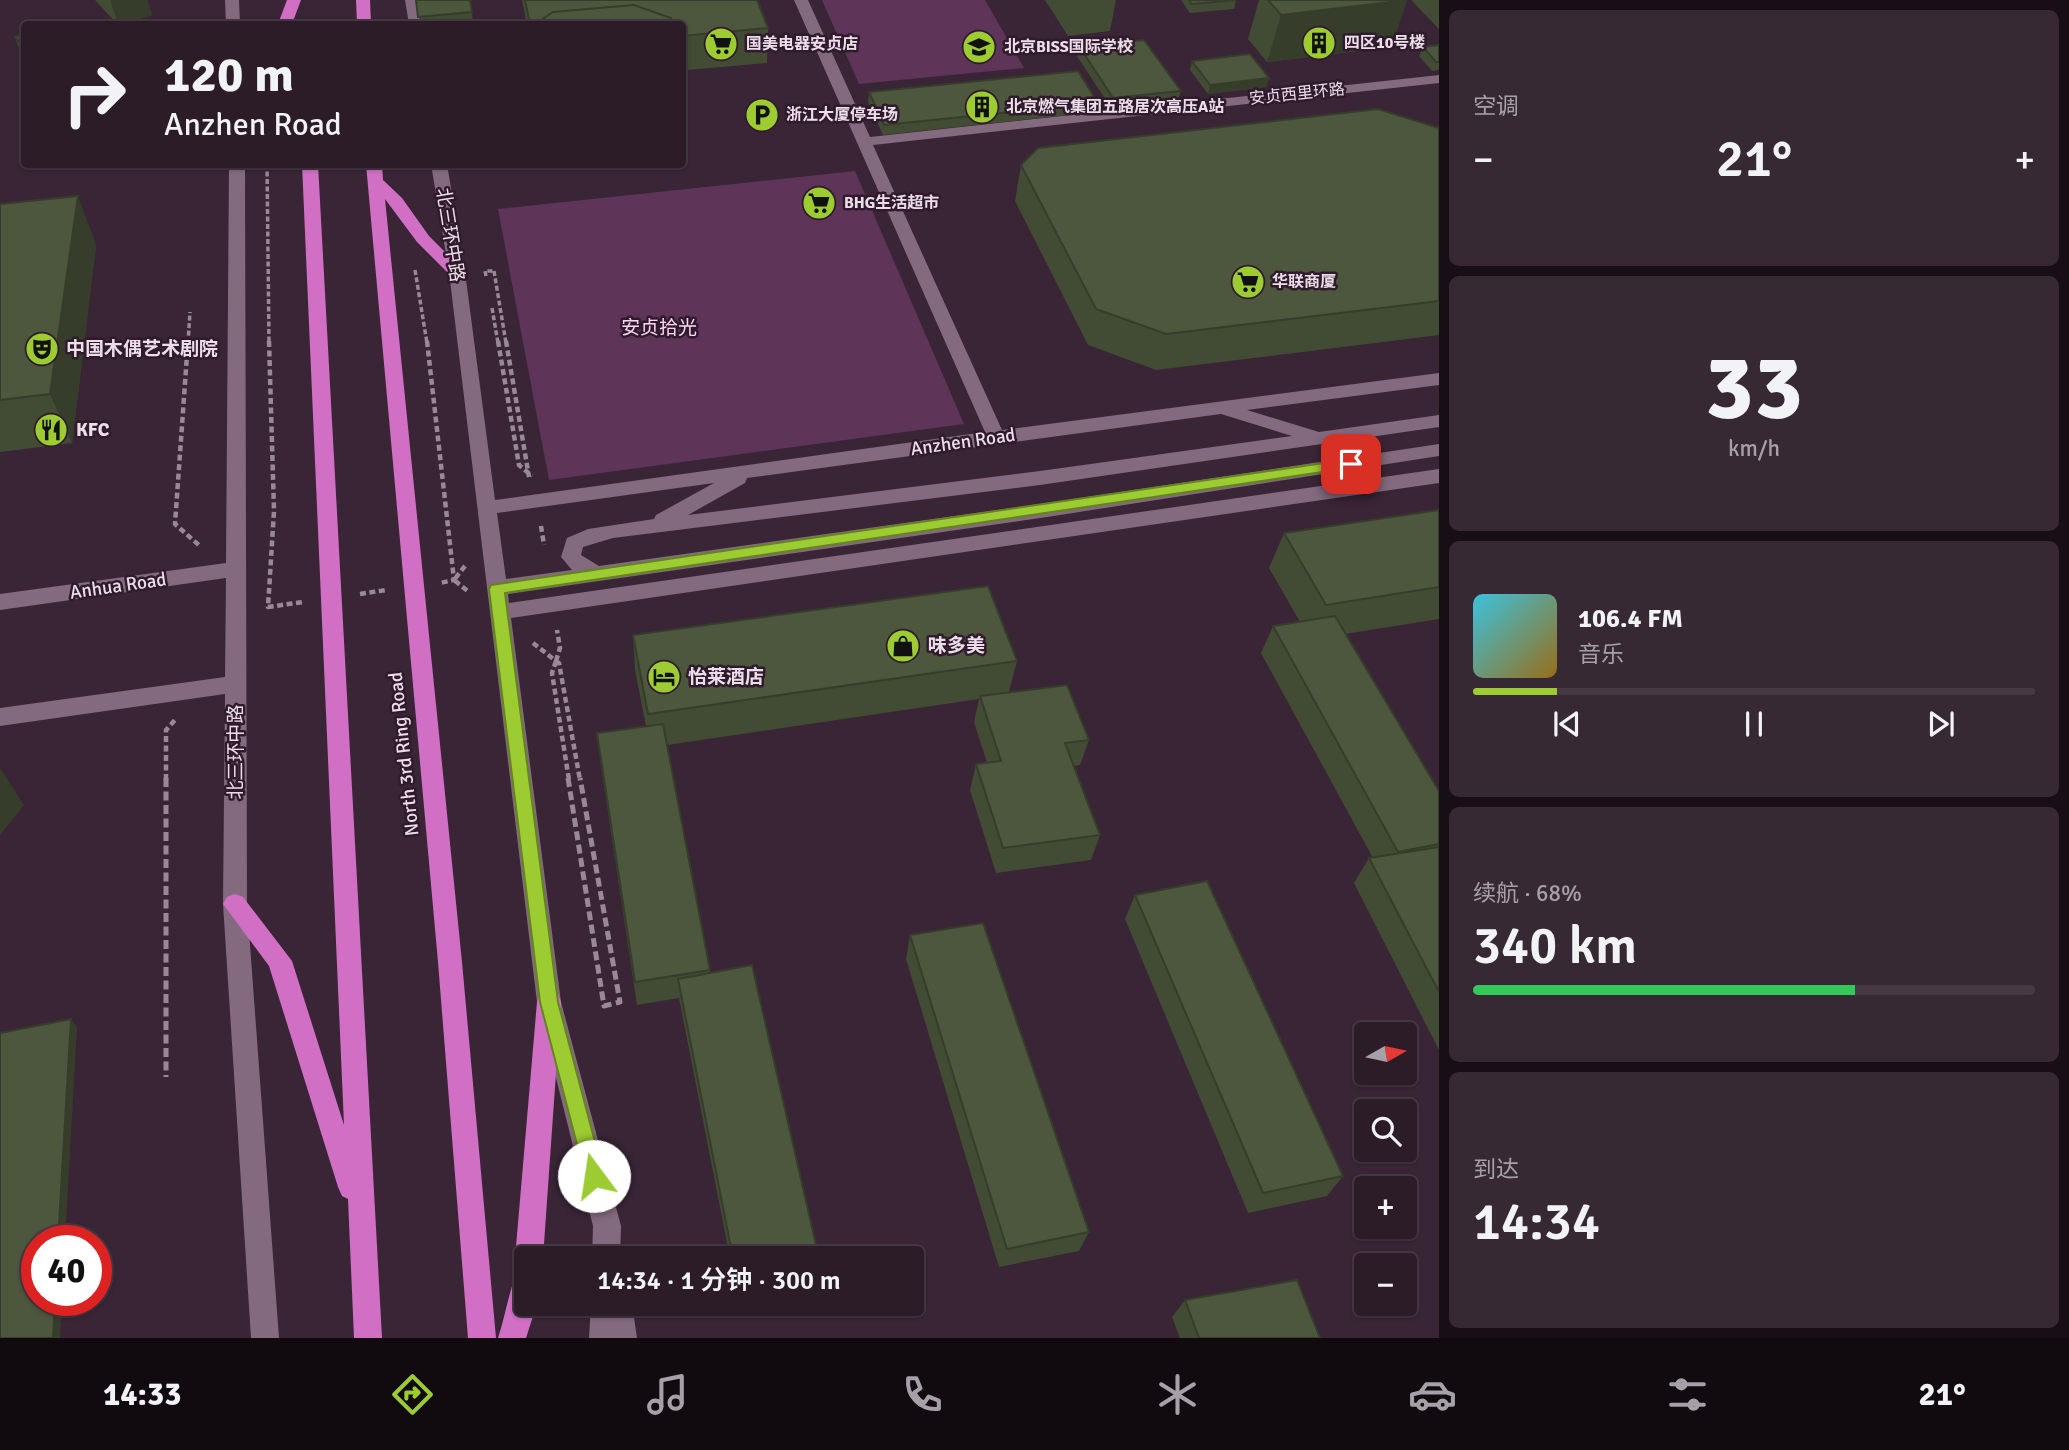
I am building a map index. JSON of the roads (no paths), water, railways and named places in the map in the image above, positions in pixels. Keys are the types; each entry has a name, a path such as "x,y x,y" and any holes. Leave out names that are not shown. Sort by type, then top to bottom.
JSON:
{"highway":[{"path":"286,21 294,0"},
{"path":"294,0 301,21"},
{"path":"363,0 364,21"},
{"path":"310,168 368,1338"},
{"path":"374,173 423,239 457,272"},
{"name":"North 3rd Ring Road","path":"374,173 450,961 482,1338"},
{"path":"235,904 279,961 360,1217"},
{"path":"530,1246 549,1002"},
{"path":"512,1338 519,1316"}],"street":[{"path":"232,0 233,21"},
{"path":"411,0 415,21"},
{"path":"801,0 996,437"},
{"name":"安贞西里环路","path":"863,142 1439,79"},
{"name":"北三环中路","path":"237,168 235,904 265,1338"},
{"name":"北三环中路","path":"440,168 457,272 549,1002 607,1226 606,1246"},
{"name":"Anzhen Road","path":"487,508 1439,379"},
{"path":"1219,408 1320,438"},
{"path":"595,573 580,566 571,557 575,543 588,536 612,531 1040,478 1439,421"},
{"path":"498,600 549,580 1048,510 1439,450"},
{"path":"1362,487 1379,460"},
{"path":"654,525 749,471"},
{"path":"498,600 553,605 1439,476"},
{"name":"Anhua Road","path":"0,602 236,569"},
{"path":"0,718 236,684"},
{"path":"607,1226 610,1246"},
{"path":"604,1338 605,1316"},
{"path":"620,1316 623,1338"}],"place":[{"name":"四区10号楼","path":"1319,43"},
{"name":"国美电器安贞店","path":"721,44"},
{"name":"北京BISS国际学校","path":"979,47"},
{"name":"北京燃气集团五路居次高压A站","path":"982,107"},
{"name":"浙江大厦停车场","path":"762,115"},
{"name":"BHG生活超市","path":"819,203"},
{"name":"华联商厦","path":"1248,282"},
{"name":"中国木偶艺术剧院","path":"42,349"},
{"name":"KFC","path":"51,430"},
{"name":"味多美","path":"903,646"},
{"name":"怡莱酒店","path":"664,677"}],"park label":[{"name":"安贞拾光","path":"659,328"}]}
